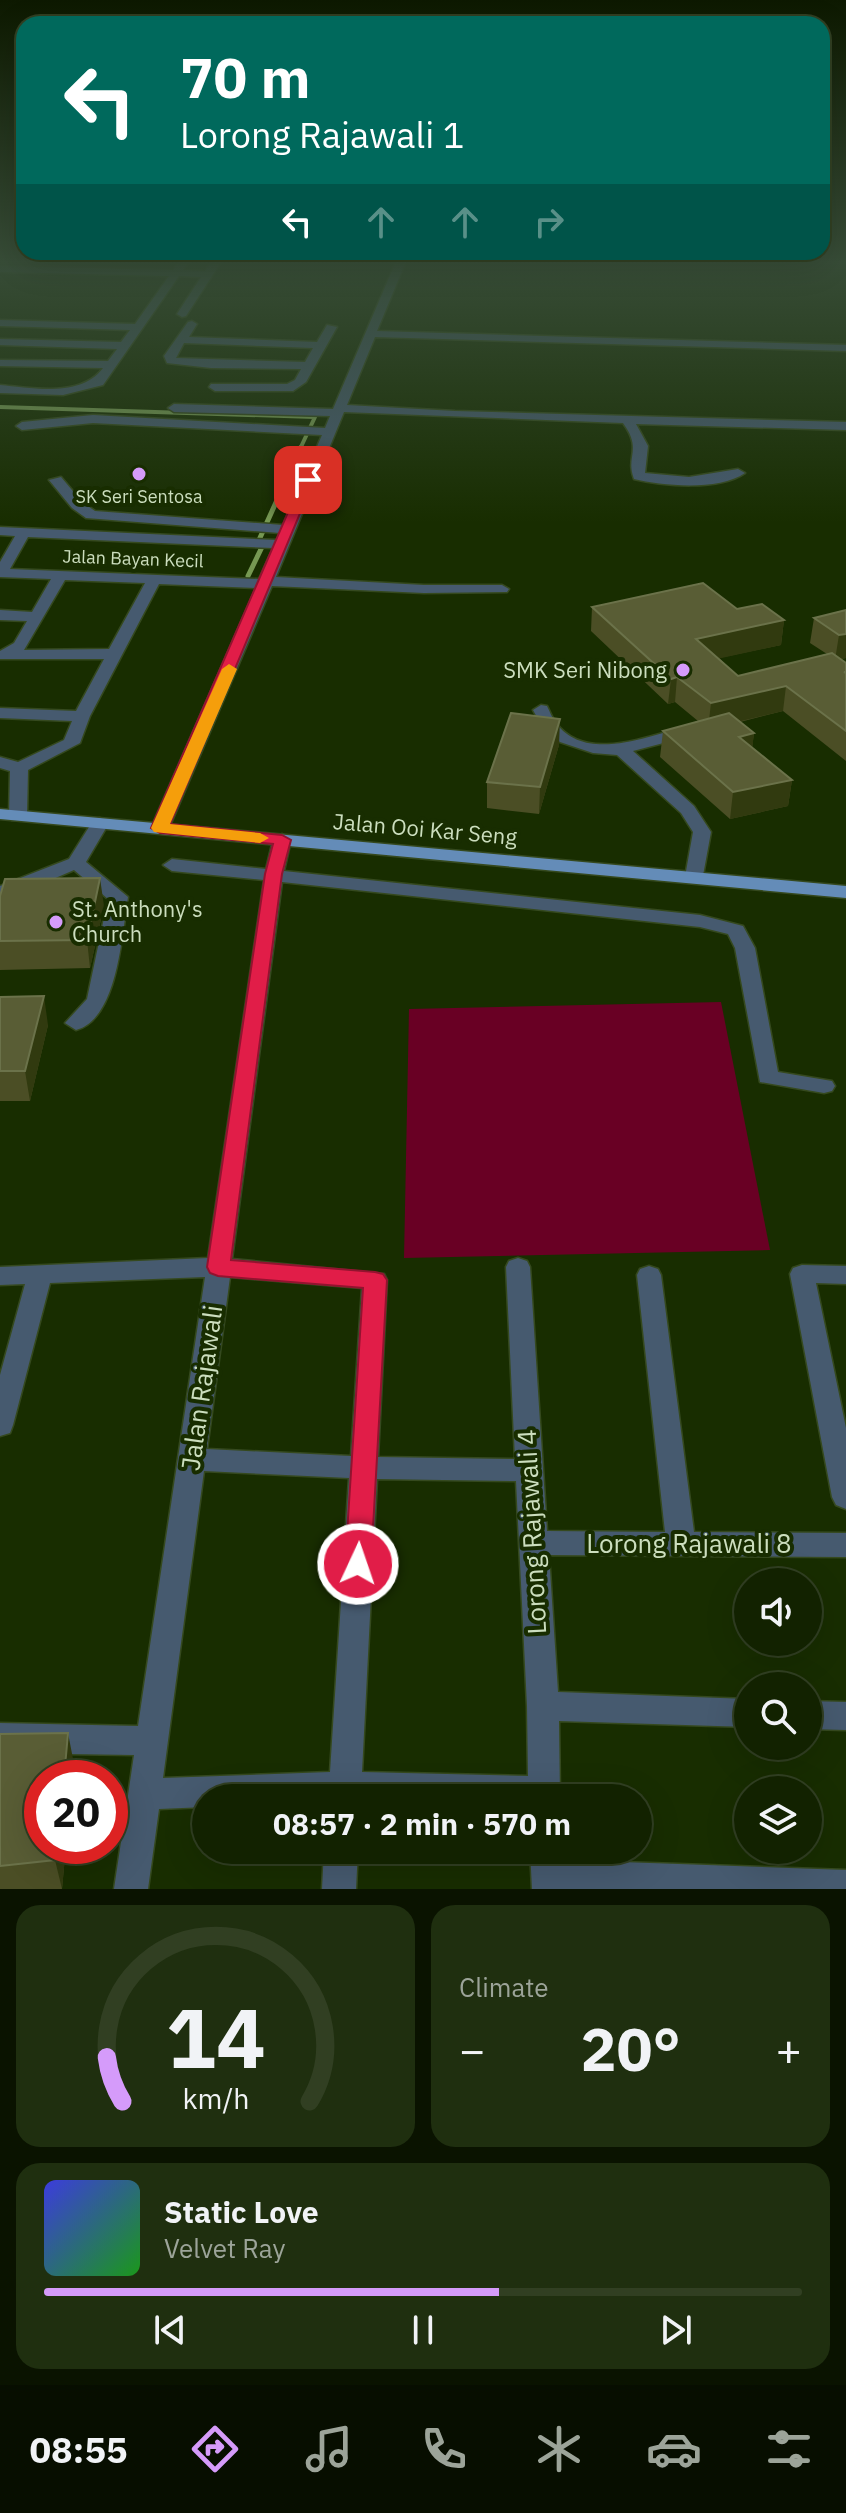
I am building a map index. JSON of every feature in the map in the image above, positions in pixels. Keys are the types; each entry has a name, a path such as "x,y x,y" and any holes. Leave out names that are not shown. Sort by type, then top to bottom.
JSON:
{"main road":[{"name":"Jalan Ooi Kar Seng","path":"9,815 846,892"}],"street":[{"path":"0,389 84,390 99,382 124,347"},
{"path":"177,347 170,356 171,361 211,365 308,366"},
{"path":"183,409 186,399 215,387 289,388 300,382 319,347"},
{"path":"160,828 280,544 280,528 323,431 339,411 366,347"},
{"path":"817,347 846,348"},
{"path":"0,363 111,365"},
{"path":"211,365 215,387"},
{"path":"79,406 846,426"},
{"path":"22,426 93,419 323,431"},
{"path":"627,420 641,436 639,476 652,480 694,481 738,473"},
{"path":"56,480 77,505 91,515 280,528"},
{"path":"0,531 280,544"},
{"path":"1,573 24,532"},
{"name":"Jalan Bayan Kecil","path":"1,573 410,589 502,589"},
{"path":"2,655 20,646 60,576"},
{"path":"0,762 19,768 71,743 82,716 154,580"},
{"path":"0,615 38,617"},
{"path":"2,655 114,654"},
{"path":"541,710 551,728 600,751 621,750 692,730"},
{"path":"0,713 82,716"},
{"path":"621,750 688,810 702,832 695,877"},
{"path":"9,815 19,768"},
{"path":"0,896 1,892 76,863 100,823"},
{"name":"Jalan Rajawali","path":"131,1889 274,874 282,840"},
{"path":"76,863 118,897 107,964 97,1001 76,1023"},
{"path":"172,865 700,921 736,930 745,948 768,1077 824,1086"},
{"path":"0,1276 218,1267 375,1280 344,1784"},
{"name":"Lorong Rajawali 4","path":"518,1267 543,1706 544,1784"},
{"path":"0,1425 40,1274"},
{"path":"846,1275 802,1274 846,1497"},
{"path":"649,1275 681,1544"},
{"path":"192,1459 364,1468 528,1470"},
{"name":"Lorong Rajawali 8","path":"532,1543 846,1545"},
{"path":"543,1706 734,1713"},
{"path":"822,1715 846,1716"},
{"path":"0,1738 154,1741"},
{"path":"144,1794 192,1794"},
{"path":"339,1889 340,1864"},
{"path":"548,1872 846,1887"}],"shaded area":[{"path":"721,1002 770,1250 404,1258 409,1009"}],"building":[{"path":"703,583 737,609 762,604 784,620 696,639 738,676 832,653 846,663 846,731 786,686 711,703 677,677 671,679 592,607"},
{"path":"846,610 846,634 839,635 814,618"},
{"path":"511,713 560,719 540,787 487,782"},
{"path":"729,713 754,733 739,737 792,780 733,792 663,731"},
{"path":"100,878 87,940 0,941 0,896 5,879"},
{"path":"44,996 25,1071 0,1071 0,997"},
{"path":"68,1733 66,1760 24,1760 24,1863 0,1866 0,1734"}],"waterway":[{"path":"0,407 315,417 300,449"},
{"path":"259,540 301,447"},
{"path":"248,576 262,547"}],"slow traffic":[{"path":"229,669 160,828 260,838"}],"place":[{"name":"SK Seri Sentosa","path":"139,474"},
{"name":"SMK Seri Nibong","path":"683,670"},
{"name":"St. Anthony's Church","path":"56,922"}],"route":[{"path":"308,480 160,828 282,840 274,874 218,1267 375,1280 358,1564"}]}
